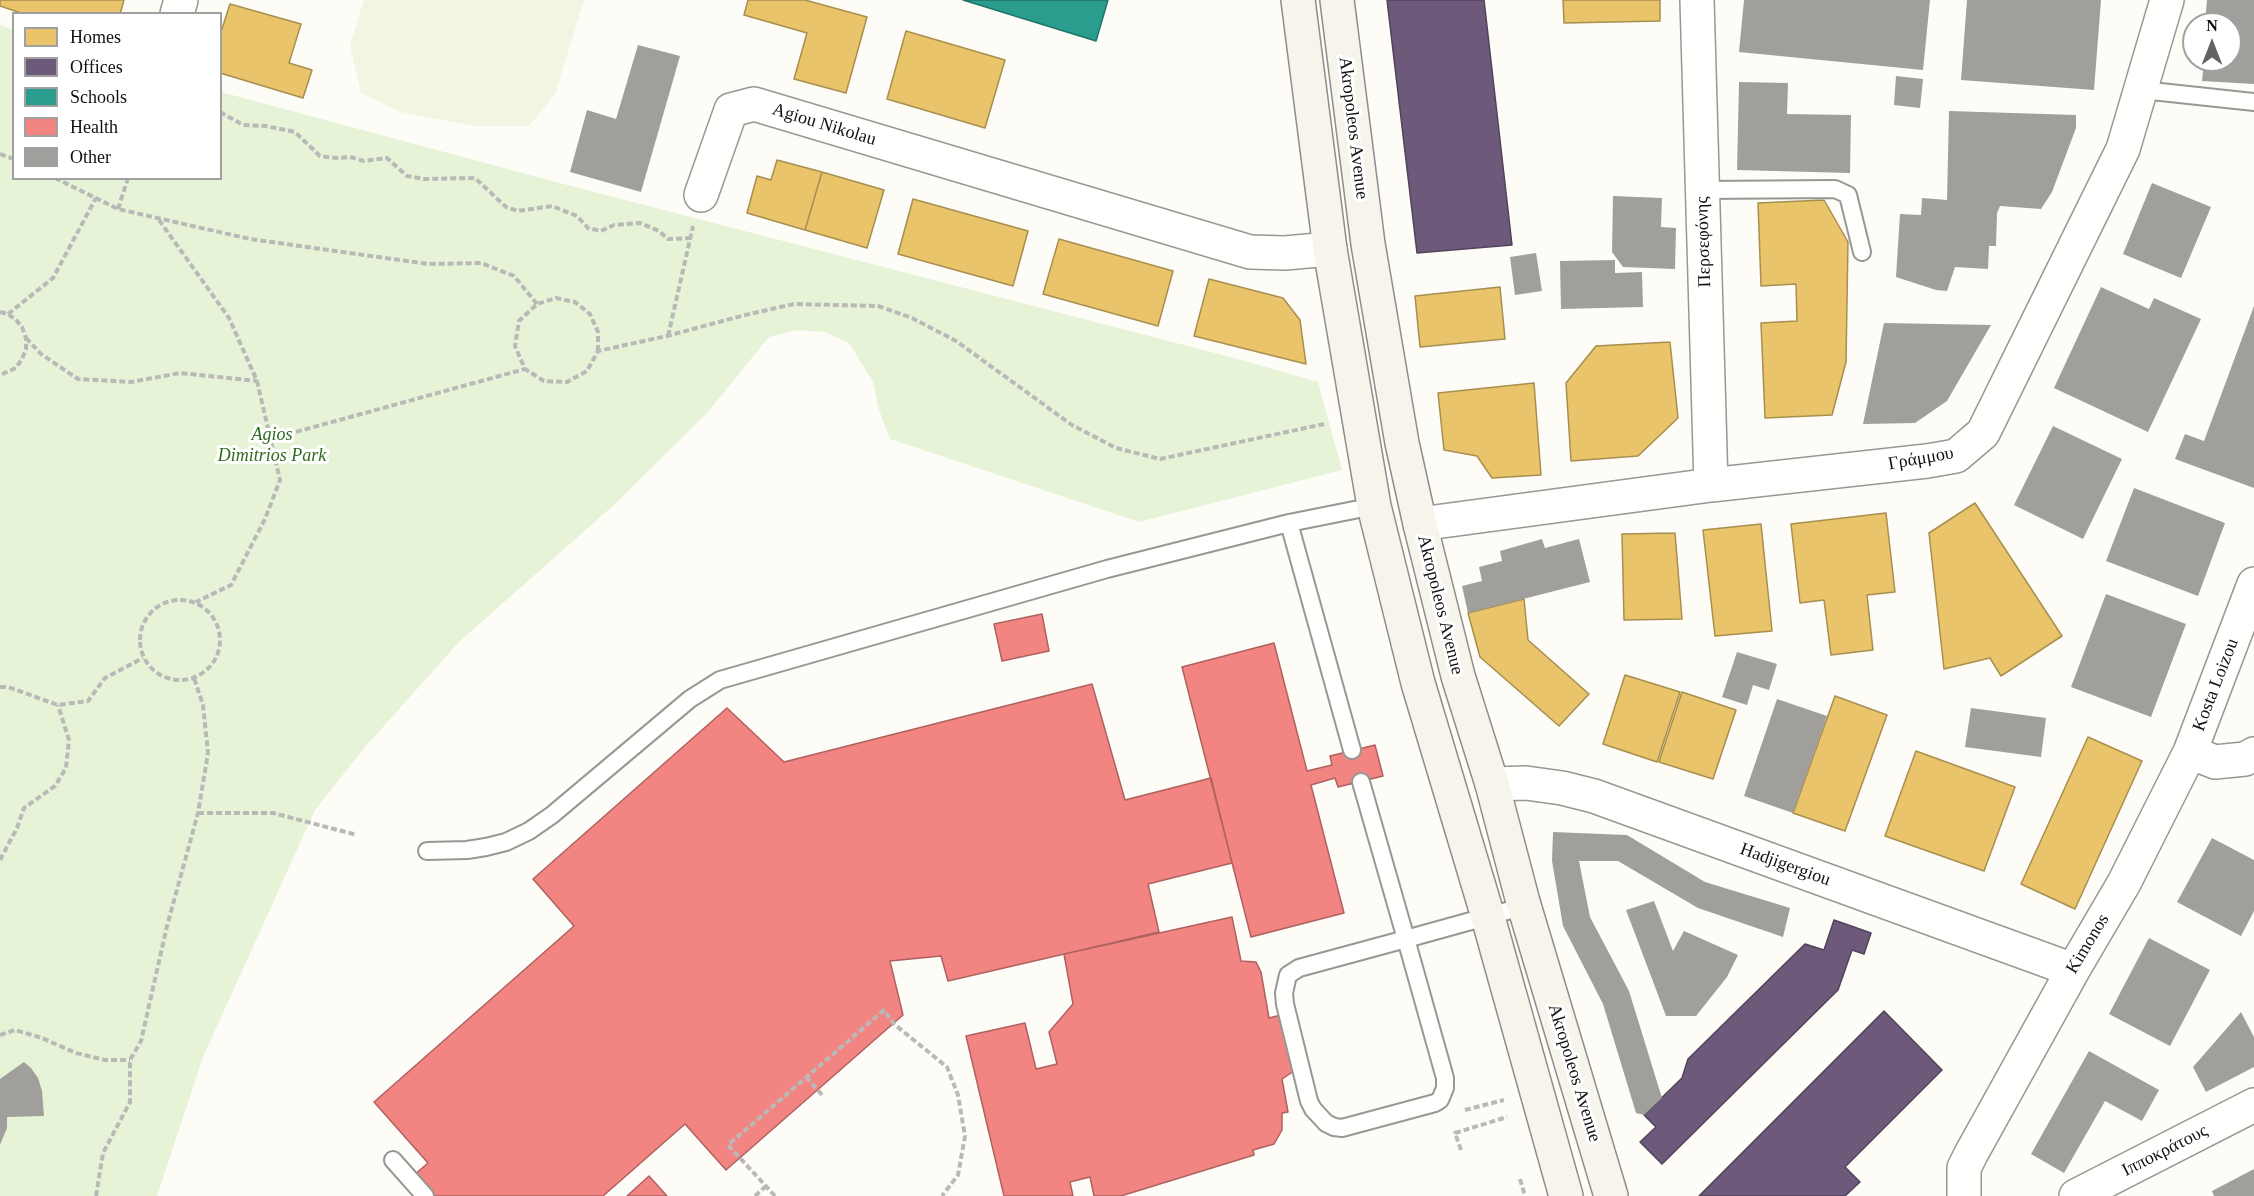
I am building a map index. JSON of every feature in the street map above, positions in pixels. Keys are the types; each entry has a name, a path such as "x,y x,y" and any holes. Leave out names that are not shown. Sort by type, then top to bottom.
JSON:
{"main road":[{"name":"Akropoleos Avenue","path":"1298,0 1330,249 1374,506 1418,682 1488,917 1566,1196"},
{"name":"Akropoleos Avenue","path":"1337,0 1368,244 1402,443 1420,524 1458,676 1492,784 1525,906 1611,1196"}],"street":[{"name":"Περσεφόνης","path":"1697,0 1711,485"},
{"name":"Γράμμου","path":"1420,524 1711,485 1956,456 1983,433 2123,149 2167,0"},
{"name":"Agiou Nikolau","path":"701,195 730,110 754,104 1005,167 1250,252 1269,254 1330,249"},
{"name":"Kosta Loizou","path":"2190,753 2254,584"},
{"path":"2190,753 2215,762 2245,759 2254,754"},
{"name":"Kimonos","path":"1964,1196 1964,1168 1971,1154 2124,883 2190,753"},
{"name":"Hadjigergiou","path":"1492,784 1526,783 1562,788 1594,796 2073,970"},
{"name":"Ιπποκράτους","path":"2076,1196 2254,1105"}],"lane":[{"path":"2142,90 2254,102"},
{"path":"1702,190 1835,189 1848,195 1862,252"},
{"path":"427,851 467,850 506,842 530,831 690,699 720,680 1107,569 1289,523 1374,506"},
{"path":"1289,523 1352,750"},
{"path":"1361,782 1406,939 1445,1078 1444,1094 1435,1103 1342,1128 1334,1127 1319,1118 1310,1101 1286,1004 1285,984 1288,975 1294,970 1406,939 1488,917 1525,906"},
{"path":"393,1160 425,1196"}],"path":[{"path":"222,113 243,125 266,126 295,132 320,156 350,157 364,161 387,158 407,176 424,179 475,178 506,207 518,212 552,206 577,216 588,228 601,231 614,225 640,223 659,231 668,239 691,238"},
{"path":"59,180 118,208 250,239 428,264 481,263 514,276 537,304"},
{"path":"118,208 127,180"},
{"path":"667,336 701,195"},
{"path":"8,314 52,278 96,198"},
{"path":"158,219 229,318 257,381 279,480 265,519 231,585 196,602"},
{"path":"556,298 575,302 590,314 598,332 598,351 587,371 567,382 544,381 525,369 515,346 519,321 537,304 556,298"},
{"path":"598,351 794,304 878,306 912,318 956,342 1072,425 1116,448 1160,459 1358,417"},
{"path":"0,312 8,314 22,327 26,338 26,349 16,368 0,375"},
{"path":"26,338 41,354 78,379 131,382 180,373 257,381"},
{"path":"271,442 292,433 525,369"},
{"path":"176,599 196,602 211,613 220,631 220,650 211,667 194,678 179,681 165,678 152,670 143,658 139,639 144,620 157,606 176,599"},
{"path":"0,687 9,687 58,705 87,701 105,678 143,658"},
{"path":"96,1196 103,1153 130,1102 130,1060 141,1041 167,926 198,813 208,753 203,705 194,678"},
{"path":"0,860 17,828 24,808 55,786 66,768 69,740 58,705"},
{"path":"198,813 273,813 357,835"},
{"path":"775,1196 728,1145 884,1010 894,1024 947,1067 957,1095 965,1136 957,1175 942,1196"},
{"path":"0,1035 15,1030 42,1038 76,1053 105,1060 130,1060"},
{"path":"806,1077 823,1096"},
{"path":"1440,1100 1457,1112 1509,1099"},
{"path":"1461,1150 1455,1133 1515,1115"},
{"path":"1520,1179 1525,1196"},
{"path":"755,1196 766,1186"}],"green space":[{"path":"364,0 584,0 555,94 529,126 475,126 401,112 361,93 350,45"},
{"name":"Agios Dimitrios Park","path":"0,25 12,30 12,180 222,180 222,92 1318,382 1342,470 1139,522 890,439 879,410 873,382 849,343 825,332 797,330 769,337 707,413 615,504 460,641 365,747 315,810 203,1057 157,1196 0,1196"}],"building: Homes":[{"path":"0,0 124,0 121,12 18,12 0,6"},
{"path":"748,0 805,0 867,17 846,93 794,79 807,33 744,15"},
{"path":"1563,0 1660,0 1660,21 1564,23"},
{"path":"230,4 301,24 289,63 312,70 303,98 222,74 222,29"},
{"path":"906,31 1005,60 985,128 887,99"},
{"path":"777,160 822,172 805,230 747,213 757,176 771,180"},
{"path":"822,172 884,190 867,248 805,230"},
{"path":"913,199 1028,231 1013,286 898,254"},
{"path":"1824,200 1848,242 1846,362 1832,415 1765,418 1761,323 1797,321 1796,284 1761,286 1758,203"},
{"path":"1059,239 1173,271 1158,326 1043,294"},
{"path":"1209,279 1283,298 1300,320 1306,364 1194,336"},
{"path":"1500,287 1505,339 1420,347 1415,296"},
{"path":"1670,342 1678,418 1638,456 1571,461 1566,383 1596,346"},
{"path":"1534,383 1541,475 1492,478 1477,456 1444,450 1438,393"},
{"path":"1975,503 2062,636 2001,676 1990,658 1944,669 1929,533"},
{"path":"1886,513 1895,592 1867,595 1873,650 1831,655 1824,600 1800,603 1791,524"},
{"path":"1761,524 1772,631 1715,636 1703,530"},
{"path":"1675,533 1682,619 1624,620 1622,534"},
{"path":"1524,599 1528,640 1589,694 1559,726 1480,657 1468,613"},
{"path":"1625,675 1680,692 1657,762 1603,744"},
{"path":"1682,692 1736,710 1713,779 1659,762"},
{"path":"1835,696 1887,715 1845,831 1793,813"},
{"path":"2088,737 2142,761 2075,909 2021,884"},
{"path":"1916,751 2015,787 1984,871 1885,836"}],"building: Offices":[{"path":"1387,0 1484,0 1512,245 1417,253"},
{"path":"1834,920 1871,933 1864,954 1852,950 1838,990 1662,1164 1640,1142 1656,1127 1644,1115 1682,1078 1688,1059 1805,944 1824,950"},
{"path":"1884,1011 1942,1070 1845,1167 1860,1182 1845,1196 1699,1196"}],"building: Schools":[{"path":"963,0 1108,0 1096,41"}],"building: Health":[{"path":"1042,614 1049,651 1002,661 994,624"},
{"path":"1274,643 1307,771 1332,765 1330,756 1375,745 1383,776 1338,787 1335,778 1311,785 1344,913 1251,937 1182,667"},
{"path":"1092,684 1125,800 1211,778 1232,863 1148,884 1159,932 948,981 941,956 890,961 903,1015 726,1170 685,1124 603,1196 430,1196 413,1176 428,1163 374,1102 574,926 533,879 727,708 784,762"},
{"path":"1232,917 1241,961 1256,962 1261,972 1269,1018 1281,1015 1297,1069 1282,1079 1288,1112 1282,1113 1282,1130 1274,1144 1253,1150 1254,1155 1121,1196 1094,1196 1090,1177 1070,1182 1073,1196 1004,1196 966,1036 1025,1023 1036,1069 1057,1064 1049,1032 1073,1004 1064,954"},
{"path":"649,1176 667,1196 627,1196"}],"building: Other":[{"path":"1744,0 1930,0 1923,70 1739,52"},
{"path":"1967,0 2101,0 2094,90 1961,80"},
{"path":"2207,0 2254,0 2254,84 2202,81 2203,72 2242,72 2242,12 2206,12"},
{"path":"638,45 680,56 641,192 570,172 587,110 616,119"},
{"path":"1896,76 1923,79 1920,108 1894,105"},
{"path":"1739,82 1788,83 1787,114 1851,115 1850,173 1737,170"},
{"path":"1949,111 2076,115 2076,128 2052,192 2041,209 2000,206 1997,213 1996,246 1989,246 1988,269 1955,267 1947,291 1936,290 1896,277 1900,214 1921,215 1922,198 1947,200"},
{"path":"2152,183 2211,207 2181,278 2123,254"},
{"path":"1613,196 1662,198 1661,227 1676,228 1675,269 1623,267 1612,252"},
{"path":"1536,253 1542,291 1515,295 1510,257"},
{"path":"1615,260 1615,273 1642,272 1643,307 1561,309 1560,261"},
{"path":"2101,287 2149,309 2154,298 2201,319 2148,432 2054,388"},
{"path":"2254,306 2254,488 2175,459 2185,434 2204,441"},
{"path":"1884,323 1991,325 1947,401 1915,423 1863,424"},
{"path":"2053,426 2122,459 2083,539 2014,505"},
{"path":"2134,488 2225,523 2198,596 2106,561"},
{"path":"1542,539 1545,548 1579,539 1590,582 1468,613 1462,586 1482,581 1479,567 1502,561 1500,551"},
{"path":"2106,594 2186,624 2151,717 2071,687"},
{"path":"1737,652 1777,664 1769,690 1753,685 1747,705 1722,697"},
{"path":"1777,699 1827,716 1793,813 1744,796"},
{"path":"1971,708 2046,718 2041,757 1965,747"},
{"path":"1553,832 1627,835 1705,882 1790,908 1783,937 1698,908 1618,861 1579,861 1590,917 1629,991 1662,1098 1644,1115 1636,1113 1603,1004 1563,926 1552,861"},
{"path":"2212,838 2254,860 2254,911 2241,936 2177,902"},
{"path":"1654,901 1673,951 1684,931 1738,955 1727,977 1696,1016 1666,1016 1626,910"},
{"path":"2149,938 2210,970 2170,1046 2109,1014"},
{"path":"2241,1012 2254,1037 2254,1067 2206,1092 2193,1067"},
{"path":"2089,1051 2159,1090 2142,1121 2105,1101 2064,1173 2031,1154"},
{"path":"24,1062 38,1078 42,1091 44,1116 7,1117 7,1128 0,1145 0,1079"},
{"path":"2254,1169 2254,1196 2214,1196 2212,1191"}]}
